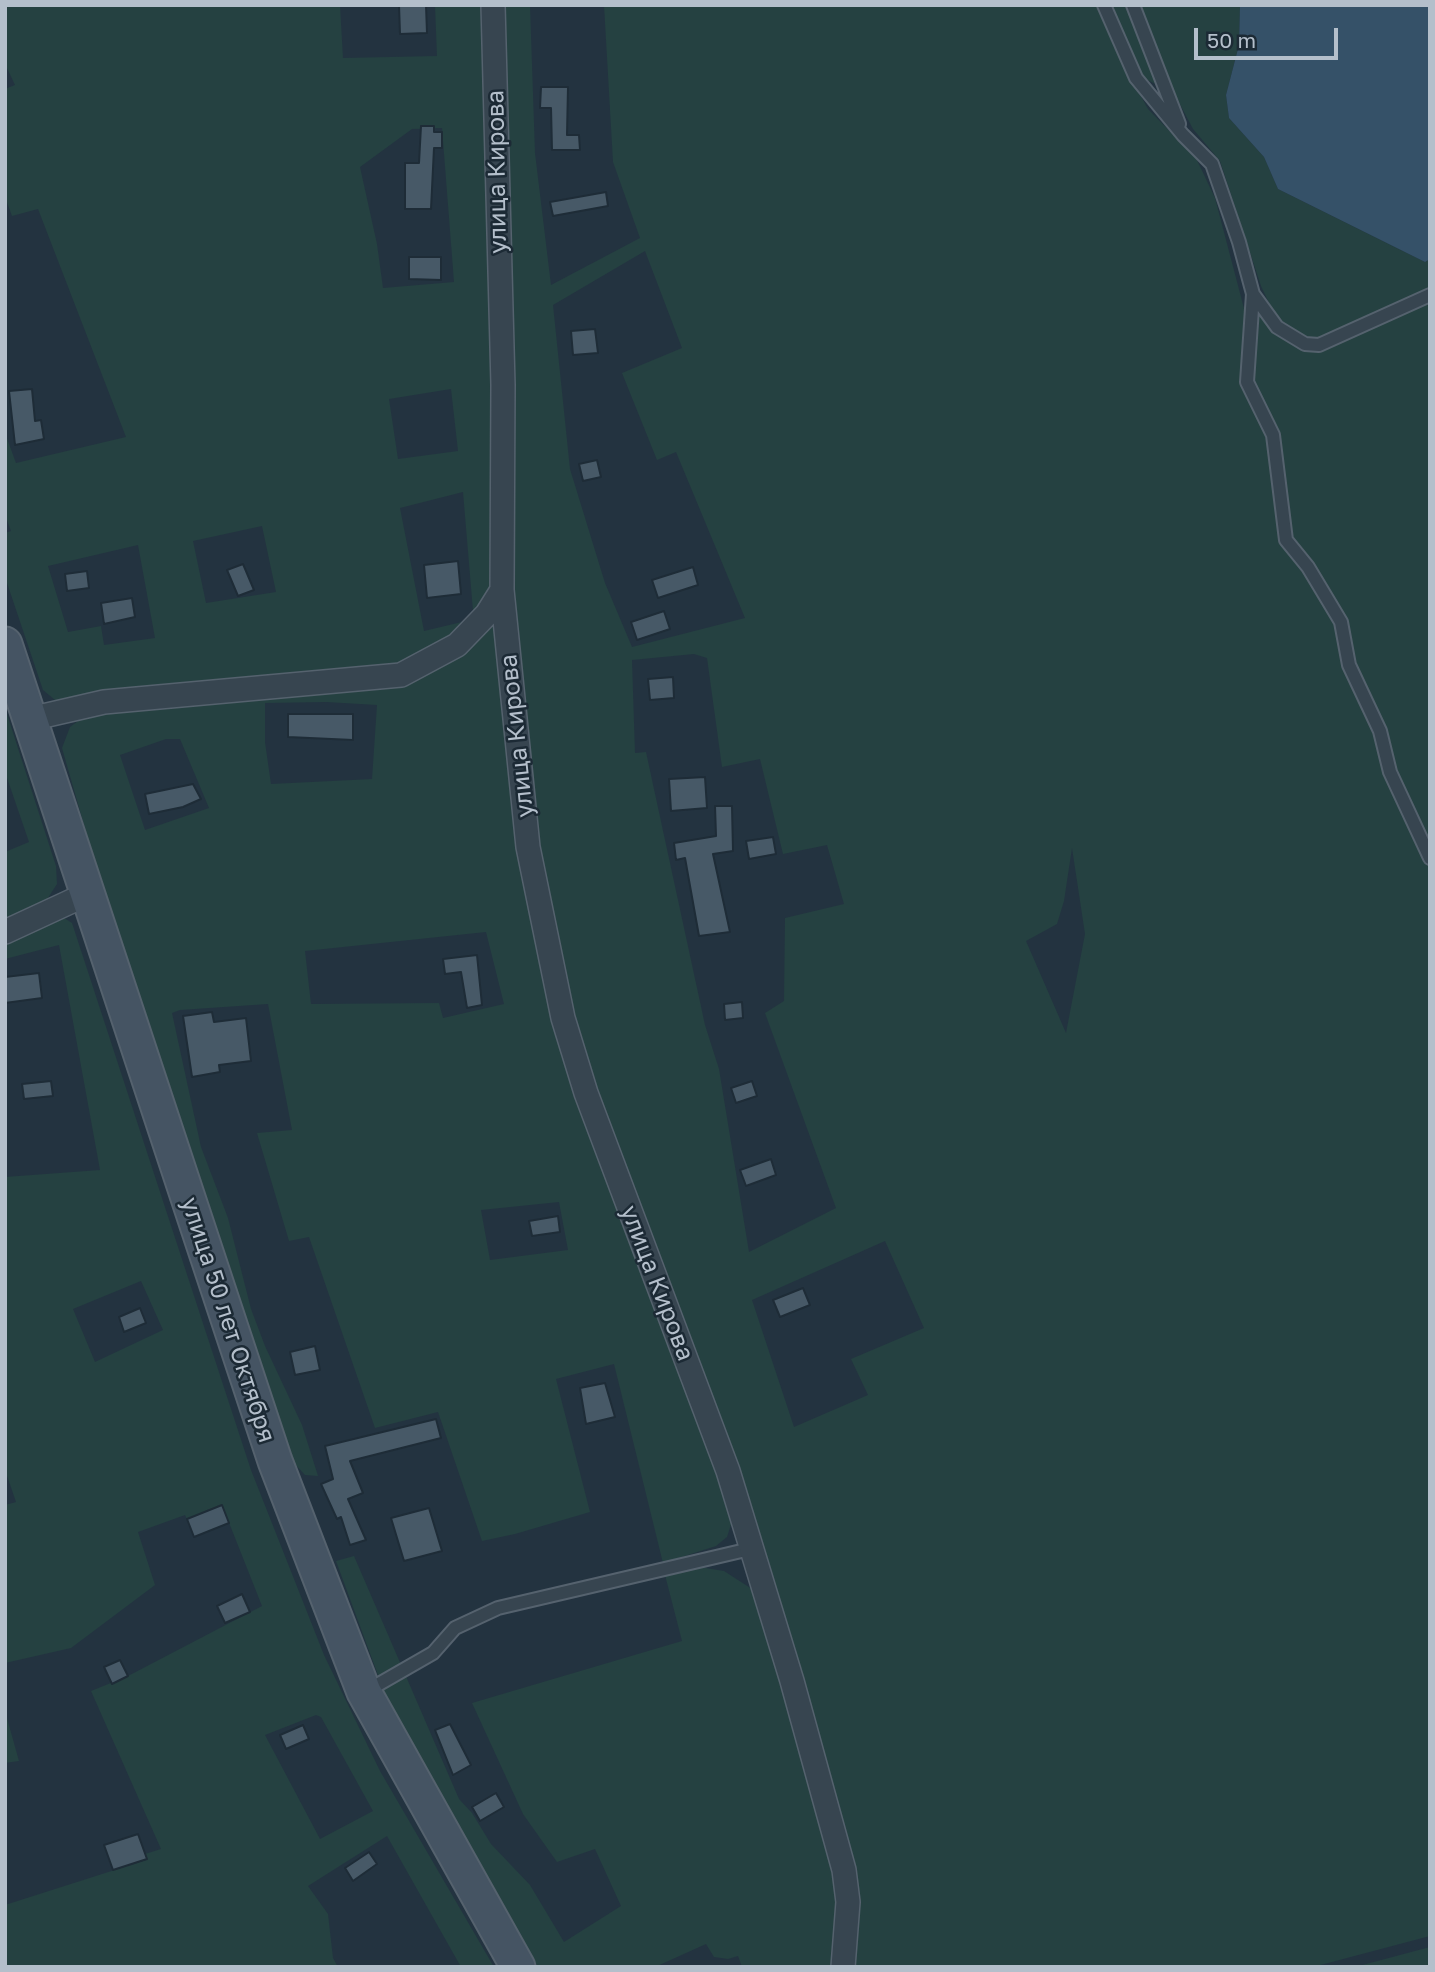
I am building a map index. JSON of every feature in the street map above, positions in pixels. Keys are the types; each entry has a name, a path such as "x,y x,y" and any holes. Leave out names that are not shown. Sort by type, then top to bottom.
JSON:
{"main road":[{"name":"улица 50 лет Октября","path":"5,644 275,1461 364,1692 518,1967"}],"street":[{"name":"улица Кирова","path":"493,5 503,385 502,590 528,847 562,1018 586,1093 728,1471 796,1694 844,1870 848,1902 843,1967"},
{"name":"улица Кирова","path":"30,719 104,702 401,675 457,645 487,614 502,590"},
{"path":"5,932 87,894"}],"lane":[{"path":"1104,5 1136,78 1182,135 1212,164 1239,242 1253,295 1247,382 1273,435 1286,540 1308,568 1341,622 1349,665 1380,731 1390,772 1430,858"},
{"path":"1133,5 1182,135"},
{"path":"1253,295 1277,327 1305,344 1319,345 1430,295"},
{"path":"364,1692 433,1653 456,1628 499,1608 750,1549"}],"green space":[{"path":"5,5 340,5 343,58 437,56 435,5 486,5 497,557 486,599 465,634 398,670 76,702 55,700 43,690 5,577 5,533 11,531 5,515 5,433 16,463 126,437 38,209 12,216 5,197 5,89 15,85 5,64","holes":["442,128 454,282 383,288 377,244 360,167 412,129","451,389 458,451 398,459 389,399","463,492 473,611 466,621 424,631 400,508","262,526 276,592 206,603 193,541","138,545 155,638 104,645 101,626 68,632 48,566"]},
{"path":"499,5 530,5 535,153 551,285 640,238 613,162 604,5 1096,5 1116,51 1148,109 1196,158 1215,198 1246,316 1241,386 1268,437 1253,382 1259,321 1256,307 1275,331 1293,345 1311,351 1341,343 1430,302 1430,1936 1313,1967 850,1967 854,1895 593,1091 558,963 535,848 510,610","holes":["645,251 682,348 622,373 657,460 676,452 745,618 632,647 605,583 570,469 553,305","694,654 707,658 722,767 760,759 783,854 827,845 844,904 785,918 784,1001 765,1013 836,1208 749,1252 719,1069 705,1025 646,752 635,753 632,660","1072,848 1085,934 1066,1033 1026,941 1057,924 1064,901","885,1241 924,1328 851,1359 868,1395 794,1427 752,1300"]},
{"path":"1110,5 1127,5 1158,85 1143,78"},
{"path":"1137,5 1240,5 1239,45 1226,95 1229,118 1264,157 1278,189 1425,262 1430,259 1430,292 1319,341 1306,340 1277,320 1261,286 1220,161 1193,129 1172,89"},
{"path":"494,619 527,881 734,1515 727,1537 716,1546 663,1563 614,1364 556,1379 590,1512 515,1534 482,1541 438,1412 375,1428 309,1237 289,1241 257,1133 292,1130 268,1004 180,1010 172,1013 201,1147 228,1218 251,1309 302,1425 318,1476 305,1475 293,1462 233,1291 94,860 62,748 70,727 86,715 405,681 440,668 468,647","holes":["265,703 377,705 372,779 271,784 265,742","166,739 180,739 209,808 145,830 120,755","486,932 504,1004 443,1018 439,1003 311,1004 305,951","559,1202 568,1250 490,1260 481,1210"]},
{"path":"5,708 56,866 57,884 46,901 5,926 5,852 29,842 5,772"},
{"path":"61,916 72,923 251,1470 324,1655 380,1771 494,1967 461,1967 387,1836 308,1886 328,1914 333,1958 338,1967 5,1967 5,1905 146,1860 145,1854 161,1849 91,1691 128,1676 262,1606 222,1505 187,1519 185,1515 138,1532 155,1585 71,1648 5,1663 5,1505 16,1502 5,1470 5,1177 100,1170 59,945 5,959 5,938","holes":["141,1281 163,1330 95,1362 73,1309","316,1715 321,1717 373,1811 320,1839 265,1735"]},
{"path":"354,1556 459,1799 472,1813 491,1844 530,1885 564,1942 621,1906 595,1849 557,1862 523,1814 472,1703 682,1641 665,1575 699,1567 724,1571 755,1591 768,1620 841,1902 837,1967 742,1967 738,1956 728,1959 714,1957 706,1944 655,1967 538,1967 499,1907 392,1713 336,1561"},
{"path":"5,1711 19,1761 5,1763"},
{"path":"1430,1947 1430,1967 1355,1967"}],"water":[{"path":"1240,5 1430,5 1430,259 1425,262 1278,189 1264,157 1229,118 1226,95 1239,45"}],"building":[{"path":"399,5 426,5 427,33 400,34"},
{"path":"541,87 568,87 567,135 579,135 580,150 552,150 551,108 540,108"},
{"path":"421,126 434,126 434,132 442,132 442,148 434,148 431,209 405,209 405,163 419,163"},
{"path":"606,192 608,206 553,216 550,202"},
{"path":"409,257 441,257 441,280 409,279"},
{"path":"595,329 598,353 573,355 571,331"},
{"path":"32,389 35,421 41,420 44,439 15,445 9,391"},
{"path":"597,460 601,477 583,481 579,464"},
{"path":"458,561 461,594 427,598 424,565"},
{"path":"243,564 254,590 238,596 227,570"},
{"path":"693,567 698,585 658,598 652,580"},
{"path":"87,571 89,588 67,591 65,574"},
{"path":"132,598 135,617 104,624 101,603"},
{"path":"664,611 670,629 637,640 631,622"},
{"path":"673,677 674,698 650,700 648,679"},
{"path":"288,714 353,714 353,740 288,737"},
{"path":"705,777 707,808 671,811 669,779"},
{"path":"193,784 201,799 183,807 149,814 145,794"},
{"path":"715,806 732,806 733,851 713,854 730,932 699,936 685,858 676,860 674,843 716,836"},
{"path":"773,837 776,854 749,859 746,841"},
{"path":"477,955 482,1005 467,1008 461,972 445,974 443,959"},
{"path":"39,973 42,998 5,1003 5,977"},
{"path":"742,1002 743,1018 725,1020 724,1004"},
{"path":"212,1012 214,1022 246,1018 251,1061 219,1065 220,1072 192,1077 183,1016"},
{"path":"51,1081 53,1096 24,1099 22,1084"},
{"path":"752,1081 757,1096 736,1103 731,1088"},
{"path":"771,1159 776,1175 746,1186 740,1170"},
{"path":"558,1216 560,1232 532,1236 529,1221"},
{"path":"803,1288 810,1305 780,1317 773,1300"},
{"path":"140,1308 146,1323 124,1332 119,1317"},
{"path":"315,1346 320,1370 295,1375 290,1352"},
{"path":"605,1383 615,1417 586,1424 580,1388"},
{"path":"436,1419 441,1438 350,1461 363,1493 348,1499 366,1540 350,1545 341,1517 337,1519 321,1484 333,1479 325,1446"},
{"path":"222,1505 229,1523 194,1537 187,1519"},
{"path":"429,1508 442,1551 404,1561 391,1518"},
{"path":"242,1594 250,1612 225,1623 217,1606"},
{"path":"120,1660 128,1676 112,1684 104,1667"},
{"path":"450,1724 471,1765 453,1775 435,1730"},
{"path":"303,1725 309,1739 286,1749 280,1735"},
{"path":"496,1793 504,1807 480,1821 472,1807"},
{"path":"138,1834 147,1859 113,1870 104,1845"},
{"path":"369,1852 377,1864 353,1881 345,1868"}]}
